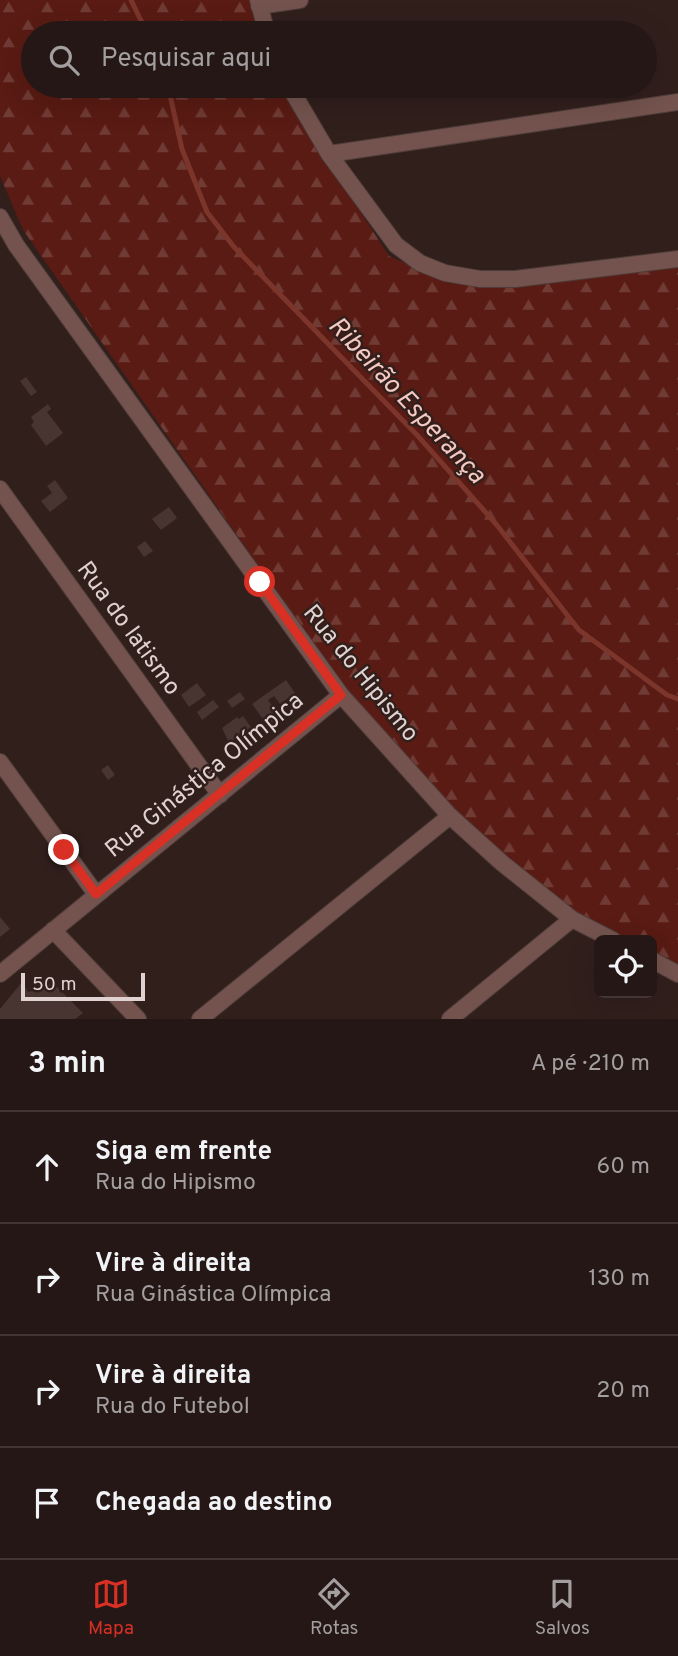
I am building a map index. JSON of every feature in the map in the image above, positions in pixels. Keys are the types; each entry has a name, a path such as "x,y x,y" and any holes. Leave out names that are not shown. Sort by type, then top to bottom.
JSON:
{"street":[{"path":"264,21 259,3 300,0"},
{"path":"296,98 329,154 396,245 420,263 445,273 480,279 515,279 678,259"},
{"path":"329,154 678,102"},
{"name":"Rua do Hipismo","path":"0,217 16,245 341,695 450,816 502,863 572,919 603,935"},
{"name":"Rua do Iatismo","path":"0,489 220,795"},
{"name":"Rua Ginástica Olímpica","path":"0,974 341,695"},
{"path":"0,762 96,894"},
{"path":"200,1019 450,816"},
{"path":"450,1019 572,919"},
{"path":"53,930 138,1019"},
{"path":"657,963 678,974"}],"green space":[{"path":"0,0 262,0 270,21 21,21 21,98 301,98 344,187 389,256 450,283 507,286 678,268 678,969 657,957 657,935 618,935 579,914 501,859 352,699 23,230 0,176"}],"building":[{"path":"26,377 37,392 31,396 20,381"},
{"path":"48,404 51,409 47,412 63,433 46,446 31,425 34,422 31,417"},
{"path":"55,480 68,498 50,512 41,501 52,493 47,486"},
{"path":"169,507 177,518 161,530 152,519"},
{"path":"145,541 153,551 144,557 137,547"},
{"path":"286,680 295,693 280,704 274,696 268,700 277,712 281,709 284,714 268,726 252,704"},
{"path":"197,683 206,695 189,707 181,695"},
{"path":"240,692 245,699 232,708 227,701"},
{"path":"213,700 219,707 202,720 197,712"},
{"path":"243,716 251,727 229,743 222,728 237,717 239,719"},
{"path":"108,765 115,775 108,780 101,770"},
{"path":"0,917 10,929 0,937"},
{"path":"22,982 28,992 52,982 83,1013 75,1019 0,1019 0,1009"}],"waterway":[{"name":"Ribeirão Esperança","path":"131,0 141,21"},
{"name":"Ribeirão Esperança","path":"171,98 182,149 207,212 234,247 417,435 496,524 579,630 667,695 678,699"}],"route":[{"path":"64,850 96,894 341,695 260,582"}]}
